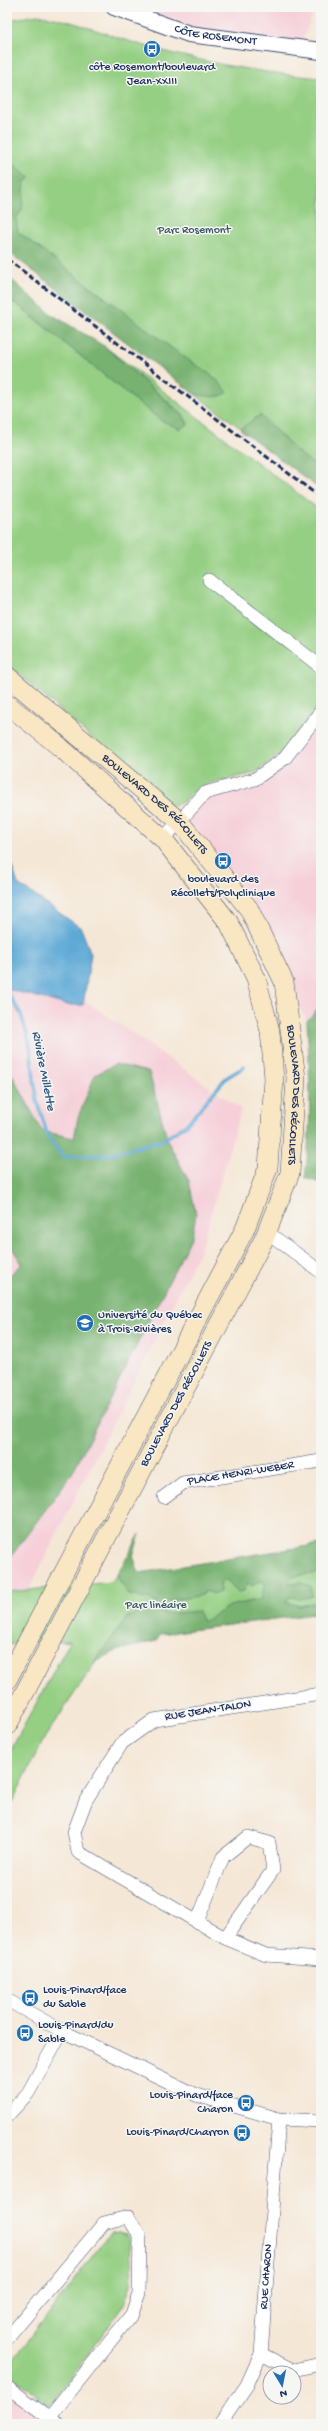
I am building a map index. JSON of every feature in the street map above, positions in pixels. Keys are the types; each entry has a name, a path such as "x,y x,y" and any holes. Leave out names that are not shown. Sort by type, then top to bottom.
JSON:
{"main road":[{"name":"BOULEVARD DES RÉCOLLETS","path":"7,676 179,821 249,909 284,982 296,1086 290,1173 267,1232 7,1726"},
{"name":"BOULEVARD DES RÉCOLLETS","path":"7,704 60,747 163,839 229,923 256,978 270,1030 274,1079 268,1168 245,1229 7,1680"}],"street":[{"name":"CÔTE ROSEMONT","path":"114,7 189,34 321,51"},
{"path":"209,580 321,667"},
{"path":"163,839 206,793 255,779 285,758 321,711"},
{"path":"267,1232 321,1272"},
{"name":"PLACE HENRI-WEBER","path":"164,1497 183,1484 321,1461"},
{"name":"RUE JEAN-TALON","path":"321,1694 154,1720 122,1743 86,1800 74,1832 78,1852 225,1938 266,1955 321,1959"},
{"path":"197,1922 223,1857 248,1836 269,1843 273,1870 225,1938"},
{"path":"7,2000 62,2031 196,2095 279,2119 321,2121"},
{"path":"7,2116 28,2092 62,2031"},
{"name":"RUE CHARON","path":"220,2424 247,2384 261,2354 279,2119"},
{"path":"7,2339 104,2223 128,2217 140,2236 139,2293 132,2314 53,2421 7,2387"},
{"path":"261,2354 293,2370 321,2364"}],"shaded area":[{"path":"138,7 316,7 300,46 194,28"},
{"path":"321,711 321,1006 307,1021 285,984 249,909 179,821 205,793 255,779"},
{"name":"Université du Québec à Trois-Rivières","path":"7,946 241,1109 201,1248 7,1633"},
{"path":"7,2393 51,2424 7,2424"}],"green space":[{"name":"Parc Rosemont","path":"38,15 64,20 135,43 204,61 274,73 321,78 321,487 193,393 198,394 7,248 7,20"},
{"path":"7,159 31,178 25,181 22,210 16,219 18,232 177,352 214,377 228,392 216,397 193,393 7,251"},
{"path":"7,276 51,314 104,346 183,416 188,424 180,429 160,420 19,306 7,298"},
{"path":"7,298 19,306 141,405 188,424 183,415 104,346 321,511 321,702 281,754 255,773 210,783 192,793 185,801 174,806 166,803 7,664"},
{"path":"260,415 299,453 321,470 321,490 240,429"},
{"path":"321,1006 321,1183 305,1178 309,1139 310,1100 307,1021"},
{"name":"Université du Québec à Trois-Rivières","path":"115,1064 149,1072 168,1142 189,1181 196,1214 192,1236 71,1475 7,1562 7,1278 22,1264 7,1240 7,1065 42,1131 74,1138 78,1117 95,1075"},
{"path":"140,1534 133,1556 139,1573 321,1544 321,1573 293,1576 288,1584 299,1582 311,1586 312,1596 301,1599 290,1597 286,1602 300,1606 321,1601 321,1613 161,1634 156,1641 116,1651 94,1663 126,1618 158,1602 129,1595 116,1576","holes":["221,1581 228,1581 238,1593 243,1592 248,1583 252,1586 260,1581 265,1582 261,1599 229,1606 203,1622 198,1611 164,1614 161,1607 171,1601 198,1596 204,1594 204,1591 215,1594 220,1592"]},
{"name":"Parc linéaire","path":"321,1560 321,1613 112,1638 45,1737 7,1812 7,1757 70,1641 7,1645 7,1592 111,1582 116,1576 119,1581"},
{"path":"118,2232 126,2234 130,2239 132,2282 124,2305 50,2406 7,2371 7,2368 110,2233"}],"water":[{"path":"7,853 18,884 81,928 91,954 83,1005 67,1005 7,989"}],"waterway":[{"name":"Rivière Millette","path":"7,992 21,1014 29,1041 37,1100 48,1137 63,1157 106,1155 163,1140 186,1125 226,1078 244,1067"}],"railway":[{"path":"7,259 321,498"}],"place":[{"name":"côte Rosemont/boulevard Jean-XXIII","path":"152,49"},
{"name":"boulevard des Récollets/Polyclinique","path":"223,861"},
{"name":"Université du Québec à Trois-Rivières","path":"85,1323"},
{"name":"Louis-Pinard/face du Sable","path":"30,1998"},
{"name":"Louis-Pinard/du Sable","path":"25,2033"},
{"name":"Louis-Pinard/face Charon","path":"246,2103"},
{"name":"Louis-Pinard/Charron","path":"242,2133"}]}
